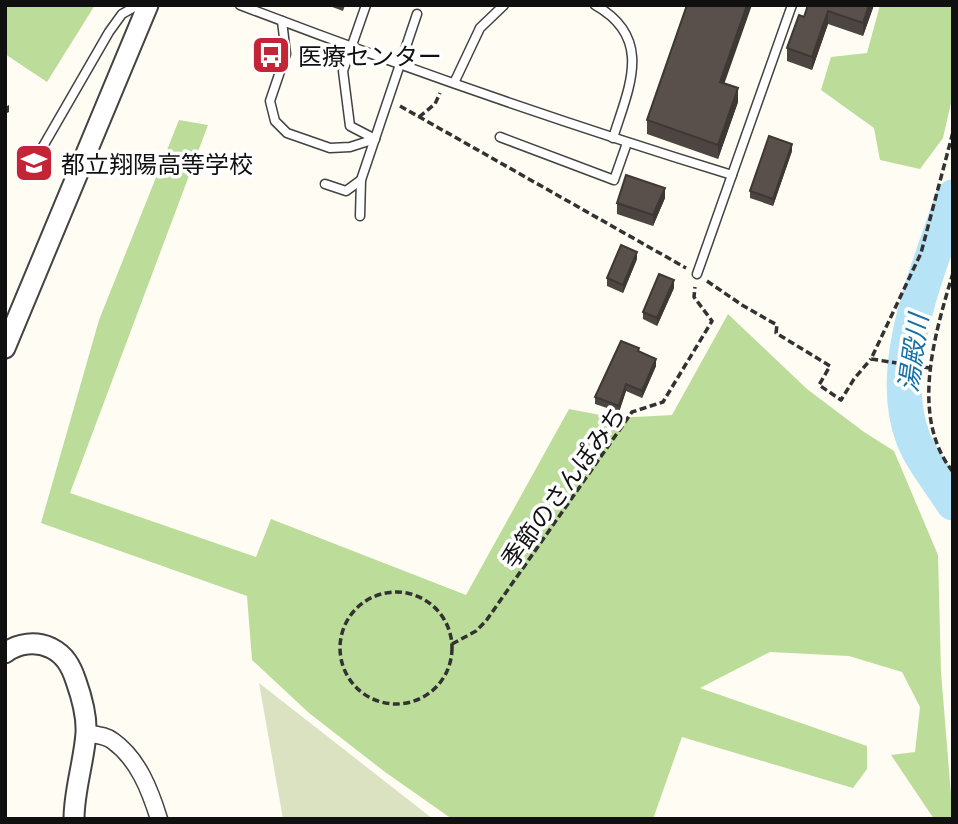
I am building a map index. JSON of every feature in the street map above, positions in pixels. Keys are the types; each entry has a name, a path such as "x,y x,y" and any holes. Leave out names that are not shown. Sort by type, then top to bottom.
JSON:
{"street":[{"path":"5,348 148,5"},
{"path":"5,653 25,644 45,645 62,654 74,673 84,703 86,733 74,819"},
{"path":"86,733 113,741 138,768 149,789 159,819"}],"lane":[{"path":"34,162 109,32 122,15 138,5"},
{"path":"240,5 627,143 732,175"},
{"path":"366,5 343,71 350,126 374,139"},
{"path":"454,83 480,28 503,5"},
{"path":"595,5 612,15 625,31 631,47 633,73 613,138"},
{"path":"697,274 792,5"},
{"path":"360,216 360,180 416,14"},
{"path":"282,21 286,54 270,101 275,121 287,133 330,148 350,147 374,139"},
{"path":"500,137 614,180 627,143"},
{"path":"326,184 346,191 360,180"}],"path":[{"path":"419,117 435,104 442,88"},
{"path":"388,99 697,274 741,305 777,325 776,333 830,366 819,385 841,400 871,359 921,253 953,132"},
{"path":"953,273 928,367 931,418 943,456 953,472"},
{"name":"季節のさんぽみち","path":"452,644 476,631 486,621 632,412 663,402 712,321 694,297 697,274"},
{"path":"871,359 928,367"},
{"path":"402,593 421,598 436,609 447,625 452,644 450,663 442,681 428,695 410,703 388,704 370,698 354,686 344,669 340,653 342,634 351,616 364,602 382,594 402,593"}],"green space":[{"path":"5,5 95,5 47,82 5,54"},
{"path":"880,5 953,5 953,94 943,138 920,169 880,160 874,128 821,90 831,57 867,53"},
{"path":"179,120 208,125 70,493 256,557 271,519 466,595 569,409 616,418 672,415 728,314 807,389 894,451 938,555 941,672 953,819 934,819 891,755 915,752 920,707 902,672 849,656 770,652 700,688 867,746 867,769 853,788 682,737 653,819 452,819 385,772 309,713 252,660 247,596 41,523 99,320"},
{"path":"259,683 433,819 283,819"}],"building":[{"path":"687,5 747,5 720,82 738,88 718,145 647,120"},
{"path":"808,5 869,5 863,23 828,11 812,57 787,48 799,15 804,17"},
{"path":"769,136 792,144 773,199 750,191"},
{"path":"626,175 665,188 653,215 617,203"},
{"path":"621,245 637,252 623,285 607,278"},
{"path":"659,274 674,280 657,318 643,312"},
{"path":"621,341 656,359 642,391 626,384 619,406 595,397"}],"waterway":[{"name":"湯殿川","path":"953,197 914,317 904,380 906,410 913,438 953,503"}],"place":[{"name":"医療センター","path":"271,55"},
{"name":"都立翔陽高等学校","path":"34,163"}]}
